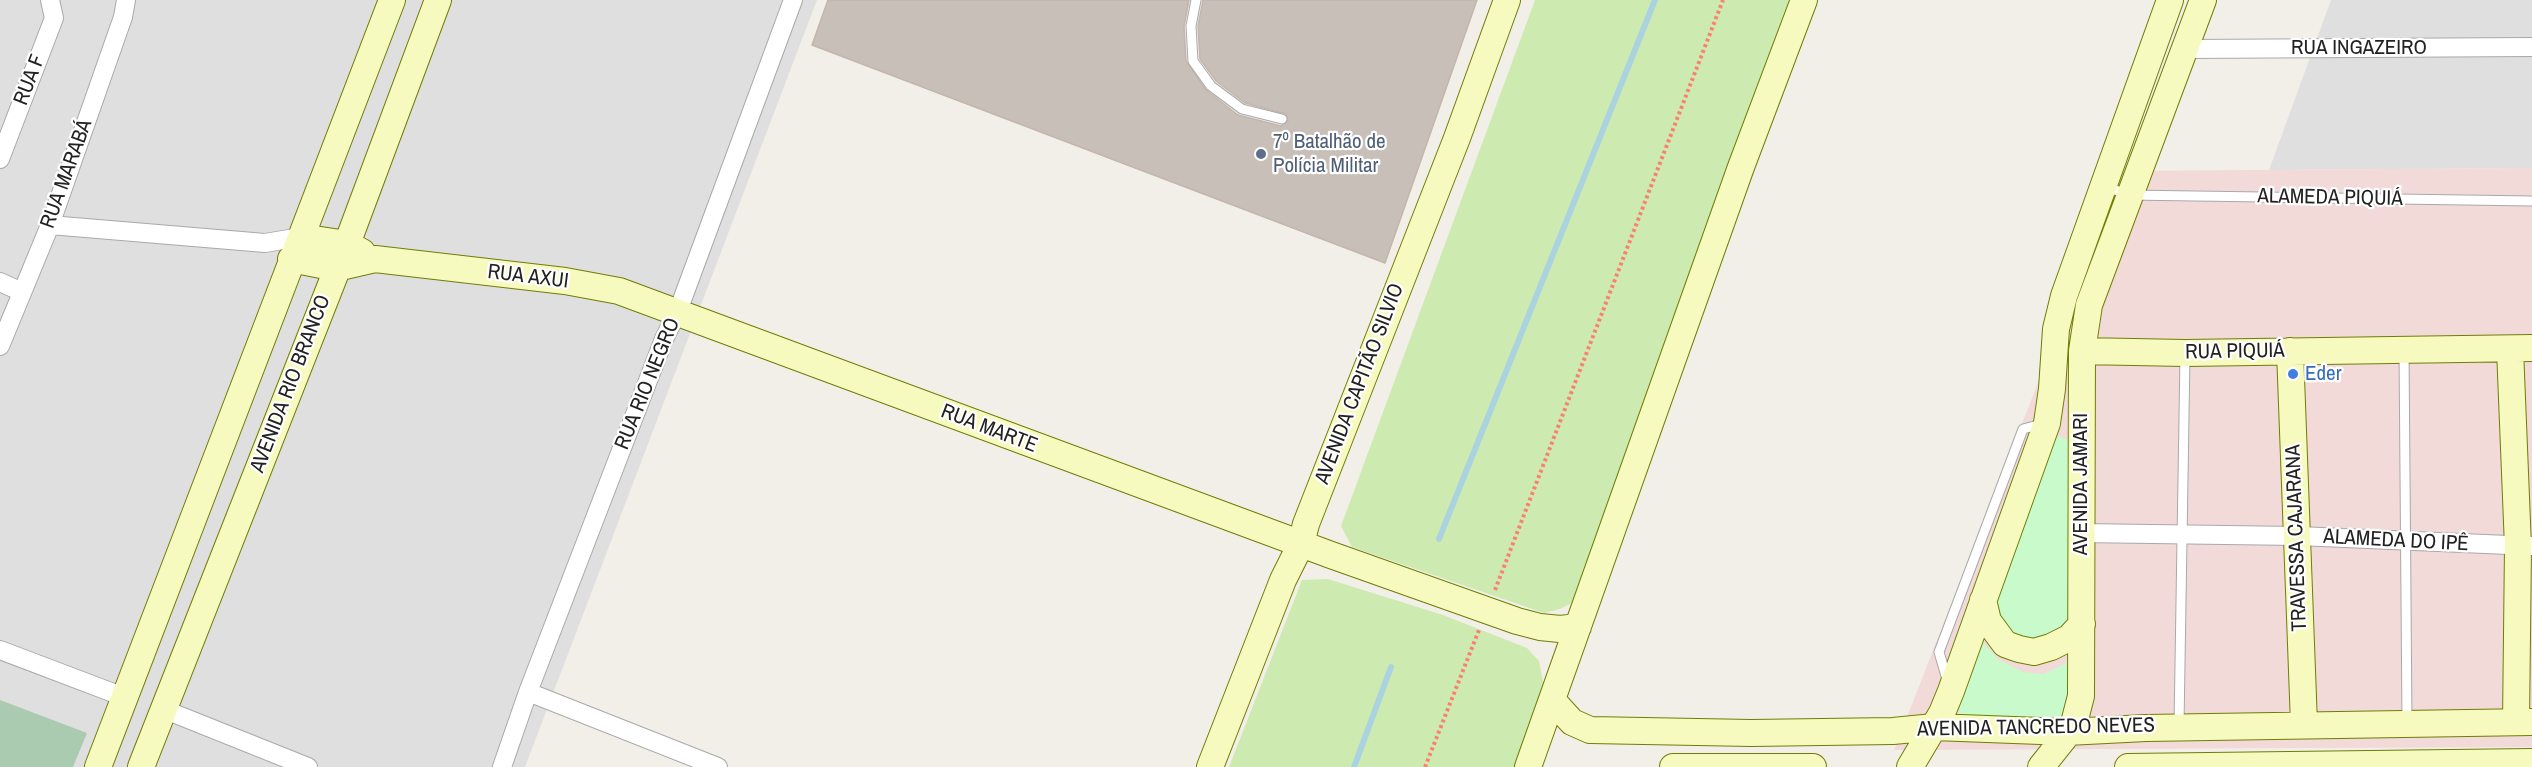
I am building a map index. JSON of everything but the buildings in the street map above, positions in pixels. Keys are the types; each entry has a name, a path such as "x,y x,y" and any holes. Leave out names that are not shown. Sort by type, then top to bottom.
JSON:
{"main road":[{"name":"AVENIDA RIO BRANCO","path":"98,767 392,0"},
{"name":"AVENIDA RIO BRANCO","path":"141,767 347,244 438,0"},
{"name":"AVENIDA CAPITÃO SILVIO","path":"1210,767 1283,580 1301,544 1306,524 1457,138 1507,0"},
{"path":"1528,767 1741,167 1804,0"},
{"name":"AVENIDA JAMARI","path":"1910,767 1934,727 1951,690 2047,423 2056,329 2064,296 2170,0"},
{"name":"AVENIDA JAMARI","path":"2041,767 2073,727 2079,711 2082,624 2079,533 2082,351 2089,305 2128,195 2203,0"},
{"name":"RUA AXUI","path":"296,248 347,244 375,259"},
{"name":"RUA AXUI","path":"296,248 336,268 375,259 565,281 619,291 678,310"},
{"name":"RUA MARTE","path":"678,310 993,432 1487,610 1540,627 1560,629 1578,627"},
{"path":"2521,348 2525,547 2524,722"},
{"name":"RUA PIQUIÁ","path":"2082,351 2185,353 2521,348"},
{"name":"TRAVESSA CAJARANA","path":"2290,351 2304,724"},
{"path":"1983,600 1988,621 2005,644 2019,649 2034,651 2051,647 2068,638 2082,624"},
{"name":"AVENIDA TANCREDO NEVES","path":"1552,700 1572,722 1590,730 1751,733 1893,731 1934,727 2067,732 2246,725 2524,722"},
{"path":"2246,725 2246,765"},
{"path":"1750,766 1751,733"},
{"name":"AVENIDA TANCREDO NEVES","path":"2128,767 2532,762"},
{"path":"1673,767 1813,767"}],"street":[{"name":"RUA F","path":"0,159 54,18 50,0"},
{"name":"RUA MARABÁ","path":"0,346 50,225 123,17 126,0"},
{"name":"RUA RIO NEGRO","path":"502,767 528,692 664,339 678,310 793,0"},
{"name":"RUA INGAZEIRO","path":"2186,49 2532,47"},
{"name":"RUA AXUI","path":"50,225 265,243 296,248"},
{"path":"0,282 22,292"},
{"name":"ALAMEDA DO IPÊ","path":"2079,533 2298,536 2525,547"},
{"path":"0,650 124,697"},
{"path":"528,692 718,767"},
{"path":"163,710 308,767"}],"lane":[{"path":"1196,0 1191,26 1193,61 1211,86 1242,108 1282,119"},
{"path":"2105,186 2128,195"},
{"name":"ALAMEDA PIQUIÁ","path":"2128,195 2532,201"},
{"path":"2404,348 2408,542 2407,723"},
{"path":"2179,727 2185,353"},
{"name":"AVENIDA JAMARI","path":"1951,690 1939,652 2023,429 2047,423"}],"path":[{"path":"1425,767 1723,0"}],"shaded area":[{"path":"0,0 817,0 525,767 0,767"},
{"path":"2331,0 2532,0 2532,168 2269,170"},
{"path":"2532,168 2532,747 1894,750 2121,171"}],"green space":[{"path":"1535,0 1794,0 1576,601 1560,609 1544,613 1352,547 1341,526"},
{"path":"2057,436 2074,441 2068,629 2024,646 2006,634 1993,604"},
{"path":"1328,579 1443,615 1527,648 1539,661 1544,687 1514,767 1229,767 1302,580"},
{"path":"1979,638 1999,660 2023,672 2044,674 2072,660 2075,729 1953,732"},
{"path":"0,700 87,733 73,767 0,767"}],"waterway":[{"path":"1439,539 1655,0"},
{"path":"1354,767 1391,667"}],"place":[{"name":"7º Batalhão de Polícia Militar","path":"1261,154"},
{"name":"Eder","path":"2293,374"}]}
